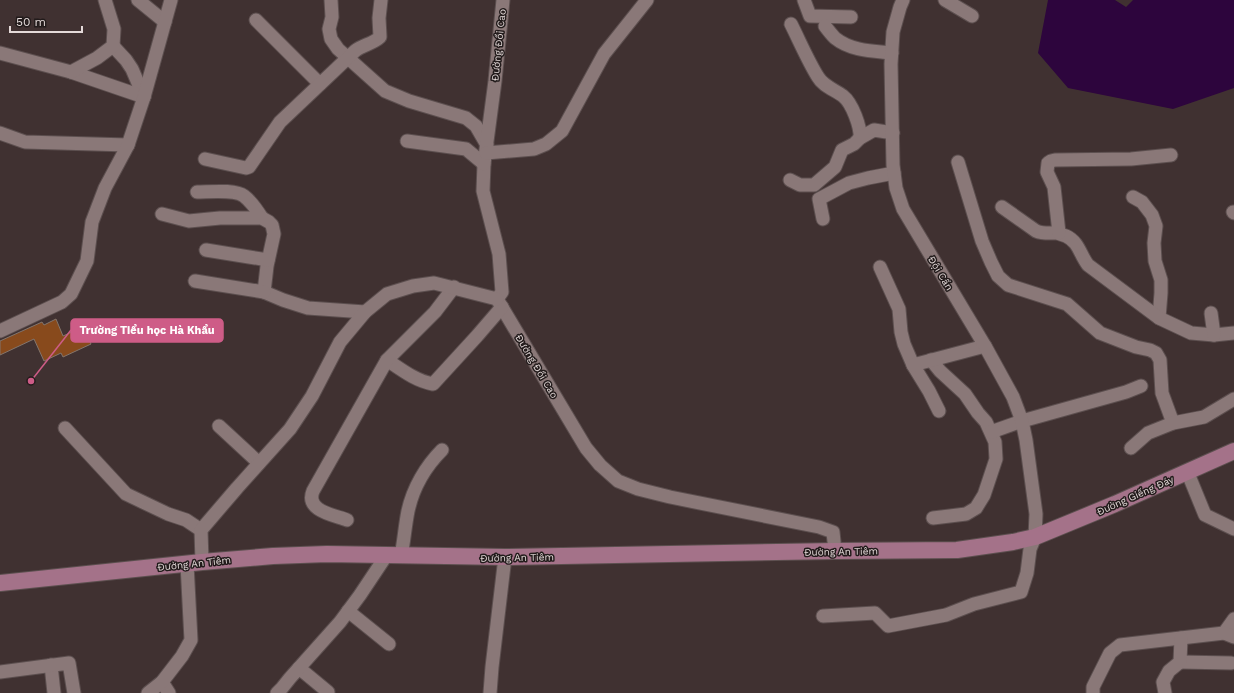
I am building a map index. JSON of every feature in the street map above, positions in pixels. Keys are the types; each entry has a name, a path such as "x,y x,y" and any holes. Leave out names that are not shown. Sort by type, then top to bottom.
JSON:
{"main road":[{"name":"Đường Giếng Đáy","path":"1035,537 1115,504 1234,451"},
{"name":"Đường An Tiêm","path":"0,583 273,556 327,554 505,557 835,550 957,550 1013,542 1035,537"}],"street":[{"path":"105,0 114,29 113,46 126,60 144,97"},
{"path":"138,0 165,22"},
{"path":"0,331 62,302 71,294 87,261 92,222 105,188 128,145 144,97 171,0"},
{"path":"331,0 332,17 329,30 331,39 338,49 385,91 466,118 476,126 486,154"},
{"path":"205,159 248,168 280,122 360,47 377,40 380,37 379,18 381,0"},
{"name":"Đường Đồi Cao","path":"503,0 483,191 499,254 502,292 500,303 586,448 600,465 618,481 638,489 670,497 819,527 833,532 835,550"},
{"path":"407,141 466,149 486,154 534,149 546,144 562,131 604,54 647,0"},
{"path":"804,0 810,16 851,17"},
{"name":"Đội Cấn","path":"823,616 876,613 888,626 946,615 974,604 1021,592 1027,573 1030,549 1035,537 1036,514 1026,440 1022,421 1013,397 985,346 903,209 896,188 894,172 892,53 893,32 903,0"},
{"path":"945,0 972,16"},
{"path":"256,20 320,84"},
{"path":"791,24 819,79 844,97 851,108 858,121 861,133 860,138"},
{"path":"825,26 836,38 856,49 892,53"},
{"path":"71,72 96,58 113,46"},
{"path":"0,53 71,72 144,97"},
{"path":"790,180 800,185 814,185 835,167 842,150 854,144 860,138 874,130 893,133"},
{"path":"0,134 24,142 128,145"},
{"path":"1059,233 1054,187 1047,172 1048,163 1055,160 1131,160 1171,155"},
{"path":"958,162 982,240 998,276 1008,285 1067,304 1100,334 1156,353 1160,360 1162,393 1173,423"},
{"path":"823,219 820,199 849,183 894,172"},
{"path":"197,192 233,192 244,196 253,204 262,218 269,222 274,234 268,260 264,292"},
{"path":"1132,197 1142,202 1152,215 1156,226 1154,243 1155,262 1160,280 1161,293 1159,318"},
{"path":"1002,207 1036,232 1042,234 1059,233 1071,238 1076,243 1088,265 1159,318 1191,333 1214,335 1234,333"},
{"path":"162,214 189,221 220,218 262,218"},
{"path":"206,250 268,260"},
{"path":"880,267 899,309 901,332 904,344 913,365 929,391 938,411"},
{"path":"195,281 264,292 308,308 365,312"},
{"path":"148,693 165,687 191,640 194,563 201,530 290,429 312,396 340,342 365,312 387,294 413,286 434,283 454,287 500,303 477,336 434,384 424,382 411,376 387,360"},
{"path":"347,520 318,509 312,502 311,495 387,360 435,312 454,287"},
{"path":"1210,313 1214,335"},
{"path":"913,365 985,346"},
{"path":"931,360 940,371 965,394 986,422 995,442 996,459 984,495 976,508 966,514 933,518"},
{"path":"991,432 1022,421 1126,392 1141,386"},
{"path":"1131,448 1148,434 1173,423 1204,417 1234,399"},
{"path":"218,426 260,463"},
{"path":"65,428 126,494 168,514 186,520 201,530"},
{"path":"282,691 290,678 394,556 417,484 432,460 442,450"},
{"path":"1187,471 1205,515 1234,529"},
{"path":"490,693 505,557"},
{"path":"348,611 389,644"},
{"path":"1093,693 1093,687 1110,654 1120,645 1181,638 1229,635 1234,619"},
{"path":"1180,662 1181,638"},
{"path":"1165,693 1163,682 1168,671 1180,662 1231,663"},
{"path":"0,672 69,663 74,693"},
{"path":"51,665 54,693"},
{"path":"299,668 328,692"}],"shaded area":[{"path":"1048,0 1115,0 1126,7 1133,0 1234,0 1234,88 1173,109 1068,88 1038,53"}],"building":[{"path":"56,319 63,336 83,327 91,344 63,357 61,353 44,361 34,339 0,355 0,341 42,322 44,325"}],"place":[{"name":"Trường Tiểu học Hà Khẩu","path":"31,381"}]}
